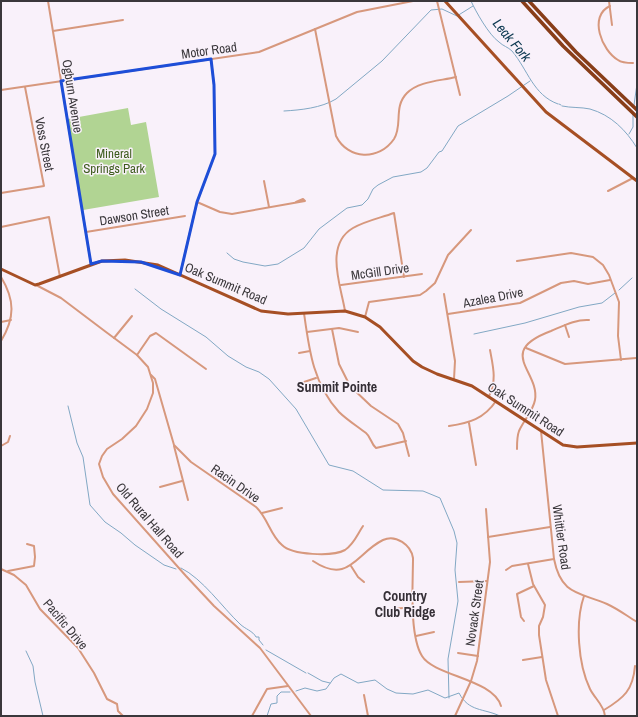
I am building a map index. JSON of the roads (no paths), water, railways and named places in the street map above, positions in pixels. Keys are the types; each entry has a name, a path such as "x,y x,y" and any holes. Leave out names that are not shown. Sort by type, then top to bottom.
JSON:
{"highway":[{"path":"522,1 563,46 637,117"},
{"path":"529,1 576,52 637,110"}],"main road":[{"path":"445,1 546,112 637,181"},
{"name":"Oak Summit Road","path":"35,285 47,282 91,264 112,260 141,262 158,265 261,311 288,314 345,311 365,317 380,327 417,363 438,374 472,386 560,443 574,446 637,443"},
{"name":"Old Rural Hall Road","path":"1,269 35,285"}],"street":[{"name":"Ogburn Avenue","path":"48,1 91,264"},
{"name":"Motor Road","path":"1,90 264,50 357,12 413,1"},
{"path":"437,1 460,94"},
{"path":"609,1 612,25"},
{"path":"610,6 602,12 600,18 599,28 602,40 609,52 618,60 633,63"},
{"path":"53,31 123,20"},
{"path":"315,29 336,136 344,148 355,154 375,154 391,143 397,130 399,105 412,89 423,84 456,77"},
{"path":"180,275 197,202 211,168 215,151 215,93 211,59"},
{"name":"Voss Street","path":"1,193 44,186 25,87"},
{"path":"608,191 633,178"},
{"path":"264,181 269,207"},
{"path":"197,202 226,213 240,213 296,202"},
{"path":"345,311 336,255 342,238 354,228 394,213 404,277"},
{"name":"Dawson Street","path":"86,232 185,216"},
{"path":"1,227 49,217 60,277"},
{"path":"365,317 369,302 420,295 432,287 436,282 448,254 471,230"},
{"path":"517,261 568,253 593,257 599,261 606,269 619,302 618,336 621,360"},
{"name":"McGill Drive","path":"341,285 422,274"},
{"path":"1,277 9,293 12,312 11,320 1,341"},
{"name":"Azalea Drive","path":"448,314 520,303 561,283 574,281 588,284 610,280"},
{"name":"Old Rural Hall Road","path":"35,285 61,298 137,354 144,362 151,374 153,393 147,409 136,426 122,439 107,449 102,456 99,464 103,477 113,494 191,582 214,606 260,648 311,716"},
{"path":"444,294 455,361 454,379"},
{"path":"304,313 316,378 340,412 367,434 376,448 406,441"},
{"path":"114,338 132,316"},
{"path":"1,322 11,320"},
{"path":"517,449 518,434 532,407 535,397 533,383 524,365 526,348 537,336 580,320 589,320"},
{"path":"565,326 569,337"},
{"path":"307,332 332,328 358,332"},
{"path":"332,328 339,364 350,386 371,406 398,424 406,441 409,456"},
{"path":"137,354 150,336 156,333 206,369"},
{"path":"526,348 563,364 636,358"},
{"path":"488,396 493,388 495,379 490,350"},
{"path":"299,353 310,352"},
{"name":"Racin Drive","path":"151,374 155,379 174,445 190,462 262,513 275,537 283,547 310,554 344,550 354,542 363,526"},
{"path":"304,382 316,378"},
{"path":"449,426 469,423 484,415 496,401"},
{"path":"469,423 476,465"},
{"name":"Whittier Road","path":"541,431 550,527 554,560 558,574 564,585 574,593 610,605 637,622"},
{"path":"1,446 8,442 10,436"},
{"path":"174,445 188,500"},
{"path":"160,487 182,481"},
{"path":"262,513 282,508"},
{"name":"Novack Street","path":"455,716 471,681 478,656 490,562 486,509"},
{"path":"488,537 550,527"},
{"path":"313,561 326,568 335,570 351,566 382,541 395,539 403,542 410,550 413,558 416,636 420,652 427,662 487,689 497,698 501,706"},
{"path":"7,571 34,566 34,546 27,544"},
{"path":"506,570 512,566 554,560"},
{"path":"528,564 534,586 545,605 543,617 539,626 542,657 548,687 558,716"},
{"path":"351,566 358,577 364,582"},
{"name":"Pacific Drive","path":"1,569 7,571 26,585 40,609 78,648 94,673 107,699 117,704 118,711 123,716"},
{"path":"459,582 488,581"},
{"path":"524,621 521,617 517,594 534,586"},
{"path":"584,596 579,619 583,666 591,691 604,710 605,716"},
{"path":"382,610 414,607"},
{"path":"416,636 434,632"},
{"path":"458,653 478,656"},
{"path":"523,660 542,657"},
{"path":"604,710 628,691 633,680 635,666"},
{"path":"252,716 267,690 288,686"},
{"path":"364,695 368,716"}],"waterway":[{"name":"Leak Fork","path":"471,1 479,17 495,39 512,51 543,95 558,104"},
{"path":"284,111 304,109 336,99 382,61 431,10 442,9 457,16 473,6"},
{"path":"227,253 234,259 243,262 265,266 278,264 304,248 319,229 347,208 362,205 368,199 373,189 378,185 393,177 421,172 427,168 439,152 442,151 458,126 530,81"},
{"path":"634,105 637,84"},
{"name":"Leak Fork","path":"562,106 590,109 605,115 623,129 637,148"},
{"path":"629,134 633,127 633,114"},
{"path":"619,290 632,278"},
{"path":"135,289 161,309 206,337 228,356 246,367 259,372 269,379 296,409 329,465 353,471 383,490 423,491 440,498 454,531 457,543 455,570 458,601 448,659 449,698"},
{"path":"474,334 525,323 579,307 602,303 615,293"},
{"path":"68,406 77,443 83,457 90,505 105,522 135,545 164,565 176,569"},
{"path":"181,568 205,586 240,624 253,633 256,637 259,637 259,640 263,645"},
{"path":"266,650 306,673"},
{"path":"26,651 33,666 43,716"},
{"path":"308,673 322,681 330,683"},
{"path":"296,691 305,688 317,691 326,689 334,678 341,674 358,683 375,680 387,689 396,693 413,694 428,690 445,698 459,693 472,707 500,716"},
{"path":"267,716 271,704 277,703 277,696 281,692 290,692"}],"district":[{"name":"Summit Pointe","path":"337,387"},
{"name":"Country Club Ridge","path":"405,604"}],"park label":[{"name":"Mineral Springs Park","path":"114,160"}]}
